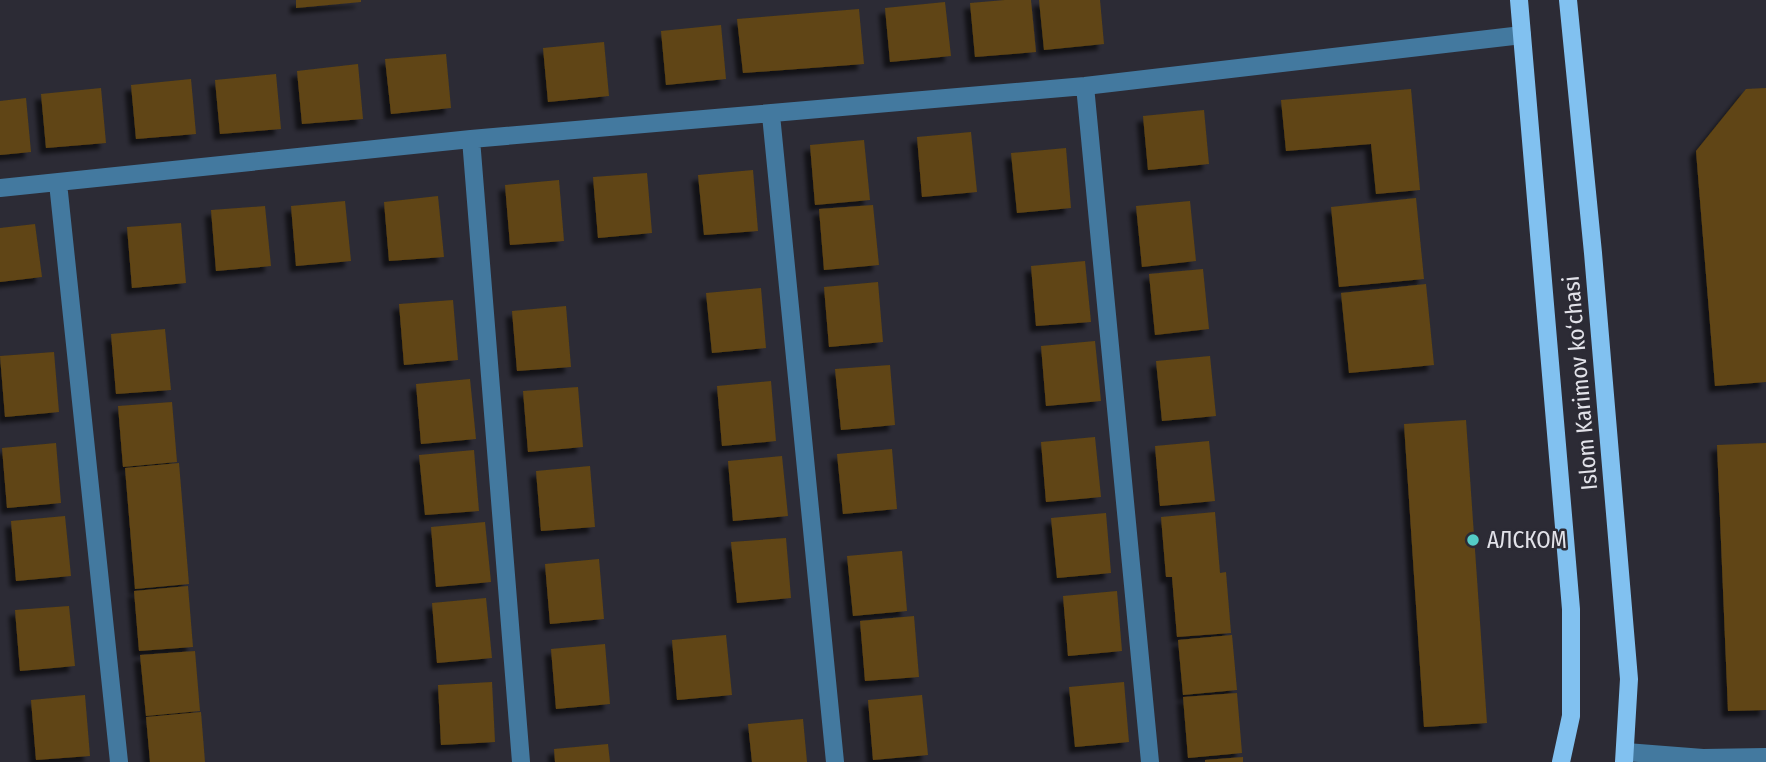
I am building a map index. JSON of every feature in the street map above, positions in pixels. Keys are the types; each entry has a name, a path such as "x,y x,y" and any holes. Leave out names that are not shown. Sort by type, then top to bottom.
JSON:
{"main road":[{"name":"Islom Karimov ko‘chasi","path":"1519,0 1571,609 1571,716 1561,762"},
{"name":"Islom Karimov ko‘chasi","path":"1568,0 1593,253 1629,679 1625,757"}],"street":[{"path":"0,188 471,139 1085,86 1522,35"},
{"path":"1085,86 1150,762"},
{"path":"771,115 835,762"},
{"path":"471,139 521,762"},
{"path":"58,183 119,762"},
{"path":"1625,757 1766,757"}],"building":[{"path":"296,0 361,0 361,2 296,8"},
{"path":"1031,0 1036,52 975,57 970,3"},
{"path":"1039,0 1100,0 1104,44 1044,50"},
{"path":"945,2 951,56 890,62 885,8"},
{"path":"859,9 864,64 743,73 737,19"},
{"path":"721,25 726,79 666,85 661,31"},
{"path":"604,42 609,96 548,102 543,48"},
{"path":"446,54 451,108 391,114 385,59"},
{"path":"358,64 363,119 302,124 297,71"},
{"path":"276,74 281,129 220,134 215,80"},
{"path":"191,79 196,134 136,139 131,85"},
{"path":"101,88 106,143 46,148 41,94"},
{"path":"1766,88 1766,382 1715,386 1696,151 1746,89"},
{"path":"1411,89 1420,190 1376,194 1371,144 1286,151 1281,100"},
{"path":"26,98 31,152 0,155 0,101"},
{"path":"1204,110 1209,164 1148,170 1143,116"},
{"path":"971,132 977,192 922,197 917,137"},
{"path":"864,140 870,200 815,205 810,145"},
{"path":"1066,148 1071,208 1017,213 1011,153"},
{"path":"753,170 758,231 704,235 698,175"},
{"path":"647,173 652,233 598,238 593,177"},
{"path":"559,180 564,241 510,245 505,185"},
{"path":"438,196 444,257 389,261 384,202"},
{"path":"1416,198 1424,279 1339,287 1331,207"},
{"path":"345,201 351,261 296,266 291,206"},
{"path":"1190,201 1196,261 1142,267 1136,206"},
{"path":"873,205 879,265 824,270 819,209"},
{"path":"265,206 271,266 216,271 211,210"},
{"path":"181,223 186,283 132,288 127,227"},
{"path":"35,224 42,277 0,282 0,228"},
{"path":"1085,261 1091,322 1036,326 1031,266"},
{"path":"1203,269 1209,329 1155,335 1149,274"},
{"path":"878,282 883,342 829,347 824,287"},
{"path":"1426,284 1434,365 1349,373 1341,293"},
{"path":"761,288 766,348 712,353 706,293"},
{"path":"453,300 458,360 404,365 399,304"},
{"path":"566,306 571,367 517,371 512,311"},
{"path":"165,329 171,390 116,394 111,334"},
{"path":"1095,341 1101,401 1046,406 1041,346"},
{"path":"54,352 59,412 5,417 0,356"},
{"path":"1210,356 1216,416 1162,421 1156,361"},
{"path":"890,365 895,425 841,430 835,369"},
{"path":"470,379 476,439 421,444 416,384"},
{"path":"771,381 776,441 722,446 717,386"},
{"path":"578,387 583,447 528,452 523,391"},
{"path":"172,402 177,462 123,467 118,406"},
{"path":"1466,420 1487,723 1424,727 1404,424"},
{"path":"1095,437 1101,497 1046,502 1041,442"},
{"path":"1209,441 1215,501 1160,506 1155,446"},
{"path":"56,443 61,503 7,508 2,448"},
{"path":"1766,443 1766,710 1728,711 1717,445"},
{"path":"892,449 897,509 843,514 837,454"},
{"path":"474,450 479,511 425,515 419,455"},
{"path":"782,456 788,516 733,521 728,461"},
{"path":"179,463 189,584 135,589 125,468"},
{"path":"590,466 595,527 541,531 536,471"},
{"path":"1215,512 1220,573 1226,572 1231,633 1177,637 1172,577 1166,577 1161,517"},
{"path":"1106,513 1111,573 1057,578 1051,518"},
{"path":"65,516 71,576 16,581 11,521"},
{"path":"485,522 491,582 436,587 431,527"},
{"path":"786,538 791,598 737,603 731,542"},
{"path":"902,551 907,611 853,616 847,556"},
{"path":"599,559 604,619 550,624 545,564"},
{"path":"188,586 193,647 139,651 134,591"},
{"path":"1117,591 1122,651 1068,656 1063,596"},
{"path":"486,598 492,658 437,663 432,603"},
{"path":"69,606 75,666 20,671 15,610"},
{"path":"914,616 919,677 865,681 860,621"},
{"path":"726,635 732,695 677,700 672,640"},
{"path":"1232,635 1237,690 1183,695 1178,640"},
{"path":"605,644 610,704 556,709 551,649"},
{"path":"195,651 200,711 146,716 140,655"},
{"path":"492,682 495,742 441,745 438,685"},
{"path":"1124,682 1129,742 1075,747 1069,687"},
{"path":"1237,693 1242,753 1188,758 1183,697"},
{"path":"85,695 90,756 36,760 31,700"},
{"path":"922,695 928,755 873,760 868,700"},
{"path":"201,712 205,762 150,762 146,717"},
{"path":"803,719 807,762 752,762 748,724"},
{"path":"608,744 610,762 555,762 554,749"},
{"path":"1243,757 1243,762 1205,762 1205,760"}],"place":[{"name":"АЛСКОМ","path":"1473,540"}]}
